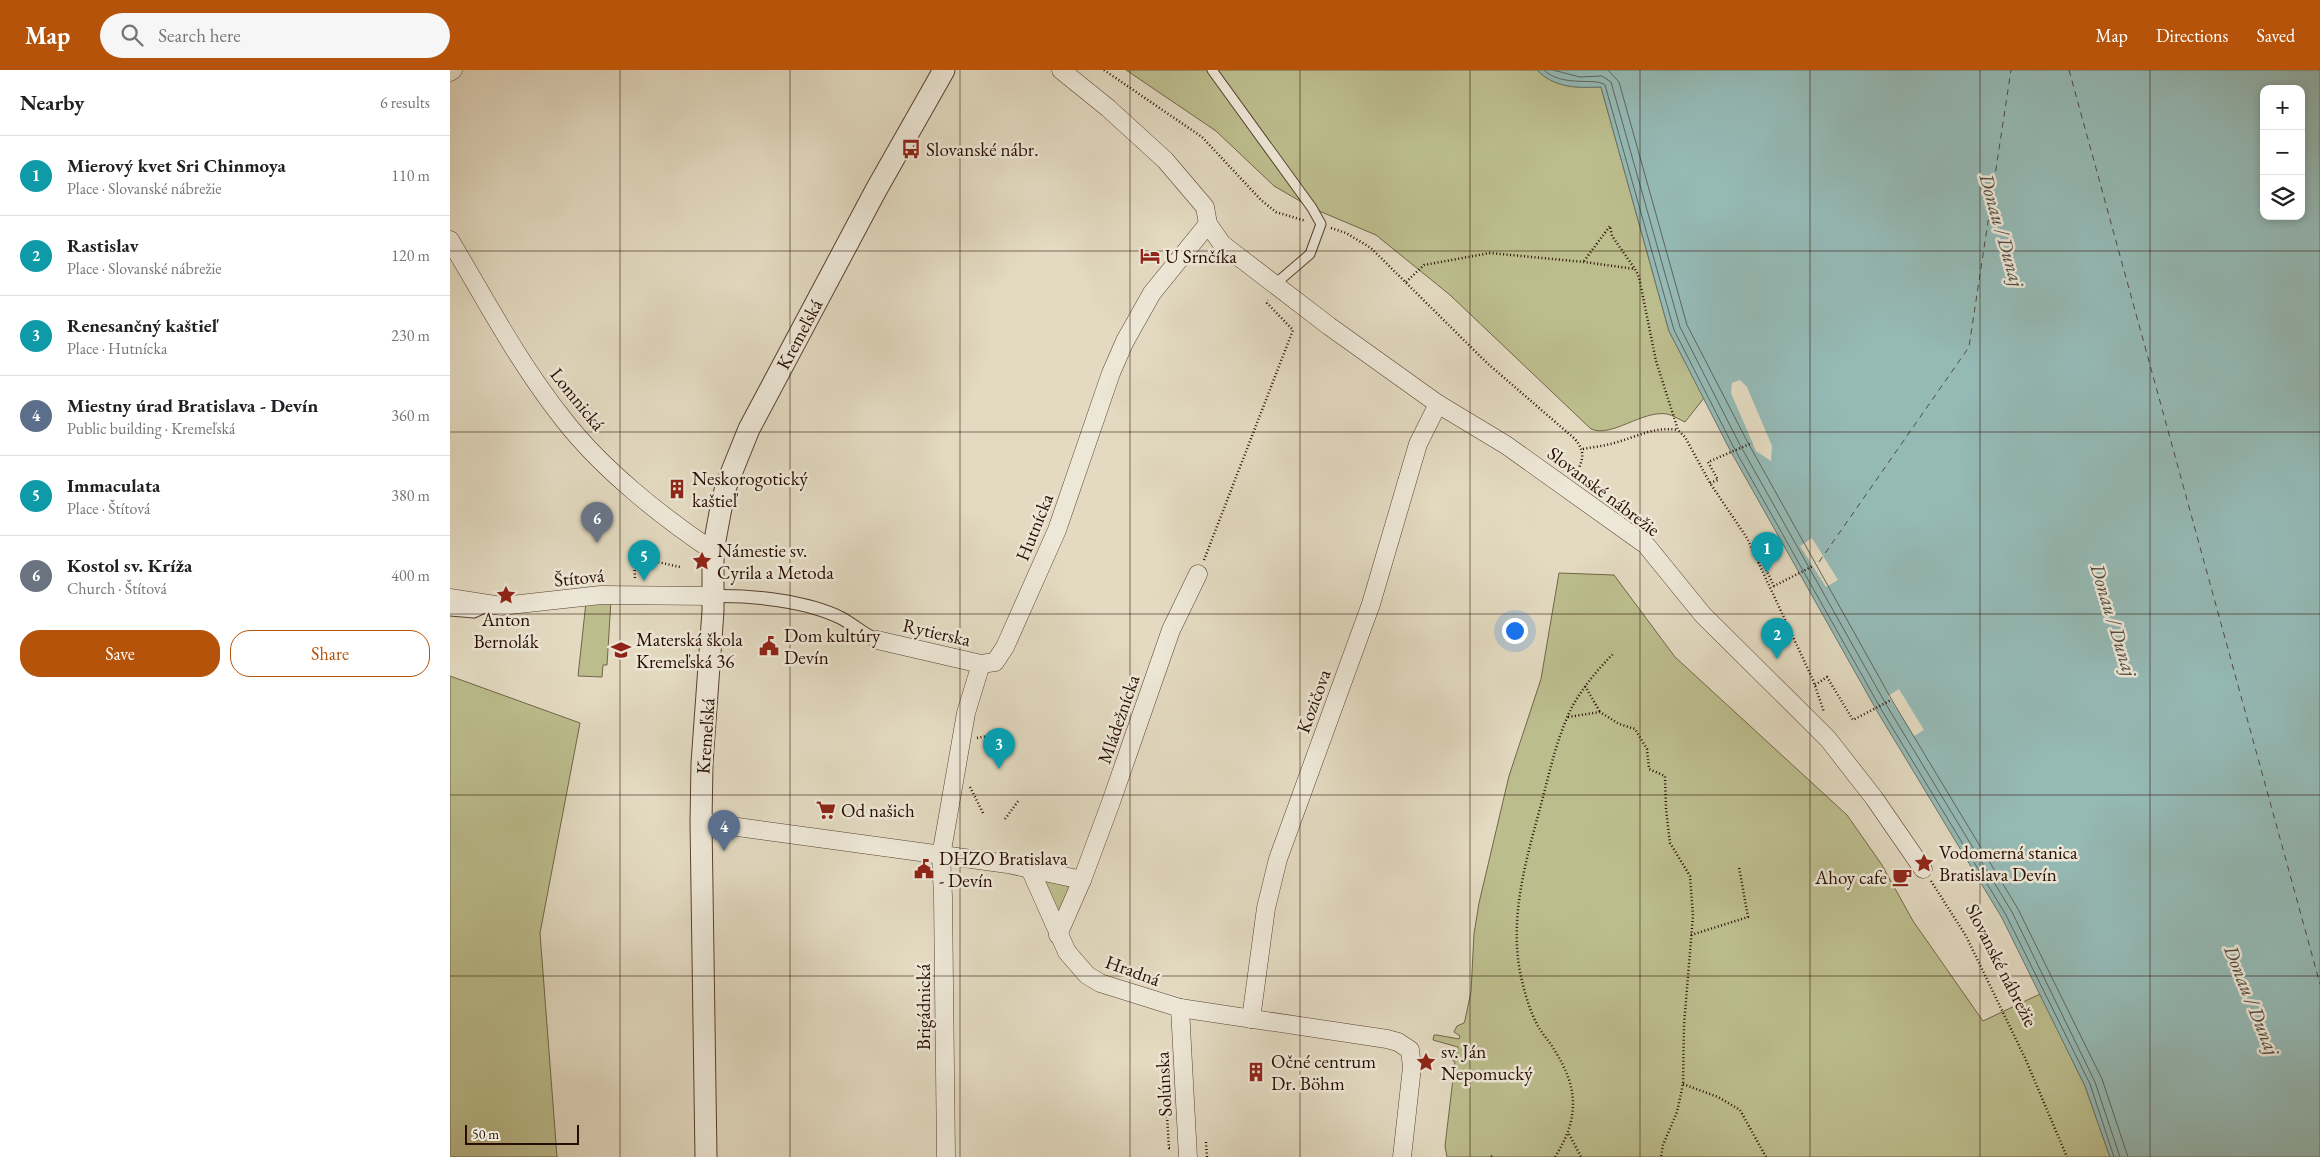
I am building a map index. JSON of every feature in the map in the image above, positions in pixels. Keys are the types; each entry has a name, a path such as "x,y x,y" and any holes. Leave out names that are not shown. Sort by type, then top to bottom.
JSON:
{"street":[{"name":"Kremeľská","path":"706,1157 701,822 702,763 713,596 713,551 726,486 749,429 876,190 944,70"},
{"name":"Slovanské nábrežie","path":"1061,70 1108,108 1165,160 1205,207 1208,224 1222,244 1274,285 1438,404 1506,445 1646,545 1703,615 1828,739 1874,798 1923,869"},
{"name":"Hutnícka","path":"981,664 995,662 1006,647 1057,530 1111,373 1125,341 1152,293 1208,224"},
{"name":"Lomnická","path":"450,240 525,366 565,421 604,463 678,528 713,551"},
{"name":"Kozičova","path":"1251,1019 1266,908 1278,860 1371,604 1418,444 1438,404"},
{"name":"Mládežnícka","path":"1058,935 1082,880 1171,630 1198,574"},
{"name":"Štítová","path":"450,598 491,605 523,604 601,595 713,596"},
{"name":"Rytierska","path":"713,596 736,596 813,606 842,619 877,640 981,664"},
{"path":"941,856 966,713 981,664"},
{"path":"701,822 1008,864 1082,880"},
{"name":"Brigádnická","path":"941,856 944,896 946,1157"},
{"name":"Hradná","path":"1030,869 1066,952 1087,975 1112,987 1180,1008 1387,1039 1404,1045 1410,1050 1412,1067 1402,1157"},
{"name":"Solúnska","path":"1180,1008 1188,1157"}],"lane":[{"path":"1212,70 1312,208 1321,224 1310,254 1274,285"},
{"path":"450,611 474,613 491,605"}],"path":[{"path":"1104,70 1202,137 1261,200 1276,212 1321,224 1359,240 1370,248 1487,363 1575,439 1582,449 1582,461 1571,490"},
{"path":"1584,262 1610,226 1612,236 1639,277 1658,368 1678,430 1686,437 1710,483 1747,538 1815,685 1827,677 1853,720 1891,700"},
{"path":"1406,282 1424,265 1490,254 1584,262 1635,269"},
{"path":"1198,574 1293,330 1267,303 1274,285"},
{"path":"1582,449 1614,443 1649,430 1666,428 1678,430"},
{"path":"1710,483 1718,480 1708,462 1752,443"},
{"path":"636,594 632,556 680,567"},
{"path":"1758,563 1762,561 1774,586 1813,566"},
{"path":"1555,1157 1569,1134 1573,1113 1570,1084 1561,1062 1532,1012 1520,971 1517,931 1524,870 1558,739 1585,686 1614,653"},
{"path":"1585,686 1600,712 1619,724 1635,729 1647,749 1649,769 1665,776 1670,843 1690,876 1693,888 1684,1025 1683,1084 1677,1112 1663,1145 1661,1157"},
{"path":"1568,717 1600,712"},
{"path":"974,739 992,735 997,728"},
{"path":"969,785 984,815"},
{"path":"1005,819 1019,800"},
{"path":"1691,935 1748,918 1739,867"},
{"name":"Slovanské nábrežie","path":"1923,869 1966,936 2025,1058 2067,1157"},
{"path":"1683,1084 1718,1096 1740,1110 1766,1157"},
{"path":"1569,1134 1581,1157"},
{"path":"1206,1142 1207,1157"}],"green space":[{"path":"1126,70 1537,70 1551,80 1566,86 1601,87 1669,331 1704,398 1685,422 1667,414 1657,414 1608,430 1599,431 1591,429 1450,295 1376,235 1312,208 1274,186 1216,131"},
{"path":"1559,573 1614,575 1675,657 1847,815 1882,865 1913,921 1983,1021 2040,994 2085,1086 2110,1157 1447,1157 1445,1146 1455,1062 1449,1058 1450,1053 1457,1054 1458,1047 1433,1040 1434,1035 1459,1039 1460,1036 1454,1032 1457,1026 1464,1023 1465,1020 1471,992 1474,934 1479,903 1509,776 1541,679"},
{"path":"611,600 607,665 603,665 602,677 578,676 586,602"},
{"path":"450,676 580,723 540,933 557,1157 450,1157"},
{"path":"1042,876 1077,882 1063,912 1056,912"}],"water":[{"name":"Donau / Dunaj","path":"1537,70 2320,70 2320,1157 2110,1157 2085,1086 2002,918 1877,711 1730,450 1669,331 1601,87 1566,86 1551,80"}],"pier":[{"path":"1740,380 1747,387 1772,446 1771,461 1756,451 1731,393 1732,383"},
{"path":"1812,538 1838,580 1826,587 1800,546"},
{"path":"1899,689 1924,730 1914,736 1888,696"}],"ferry route":[{"path":"1819,562 1969,347 2011,70"},
{"path":"2069,70 2320,984"}],"place":[{"name":"Slovanské nábr.","path":"911,149"},
{"name":"U Srnčíka","path":"1150,256"},
{"name":"Neskorogotický kaštieľ","path":"677,489"},
{"name":"Kostol sv. Kríža","path":"597,543"},
{"name":"Námestie sv. Cyrila a Metoda","path":"702,561"},
{"name":"Mierový kvet Sri Chinmoya","path":"1767,573"},
{"name":"Immaculata","path":"644,581"},
{"name":"Anton Bernolák","path":"506,595"},
{"name":"Dom kultúry Devín","path":"769,646"},
{"name":"Materská škola Kremeľská 36","path":"621,650"},
{"name":"Rastislav","path":"1777,659"},
{"name":"Renesančný kaštieľ","path":"999,769"},
{"name":"Od našich","path":"826,810"},
{"name":"Miestny úrad Bratislava - Devín","path":"724,851"},
{"name":"Vodomerná stanica Bratislava Devín","path":"1924,863"},
{"name":"DHZO Bratislava - Devín","path":"924,869"},
{"name":"Ahoy cafe","path":"1902,877"},
{"name":"sv. Ján Nepomucký","path":"1426,1062"},
{"name":"Očné centrum Dr. Böhm","path":"1256,1072"}]}
